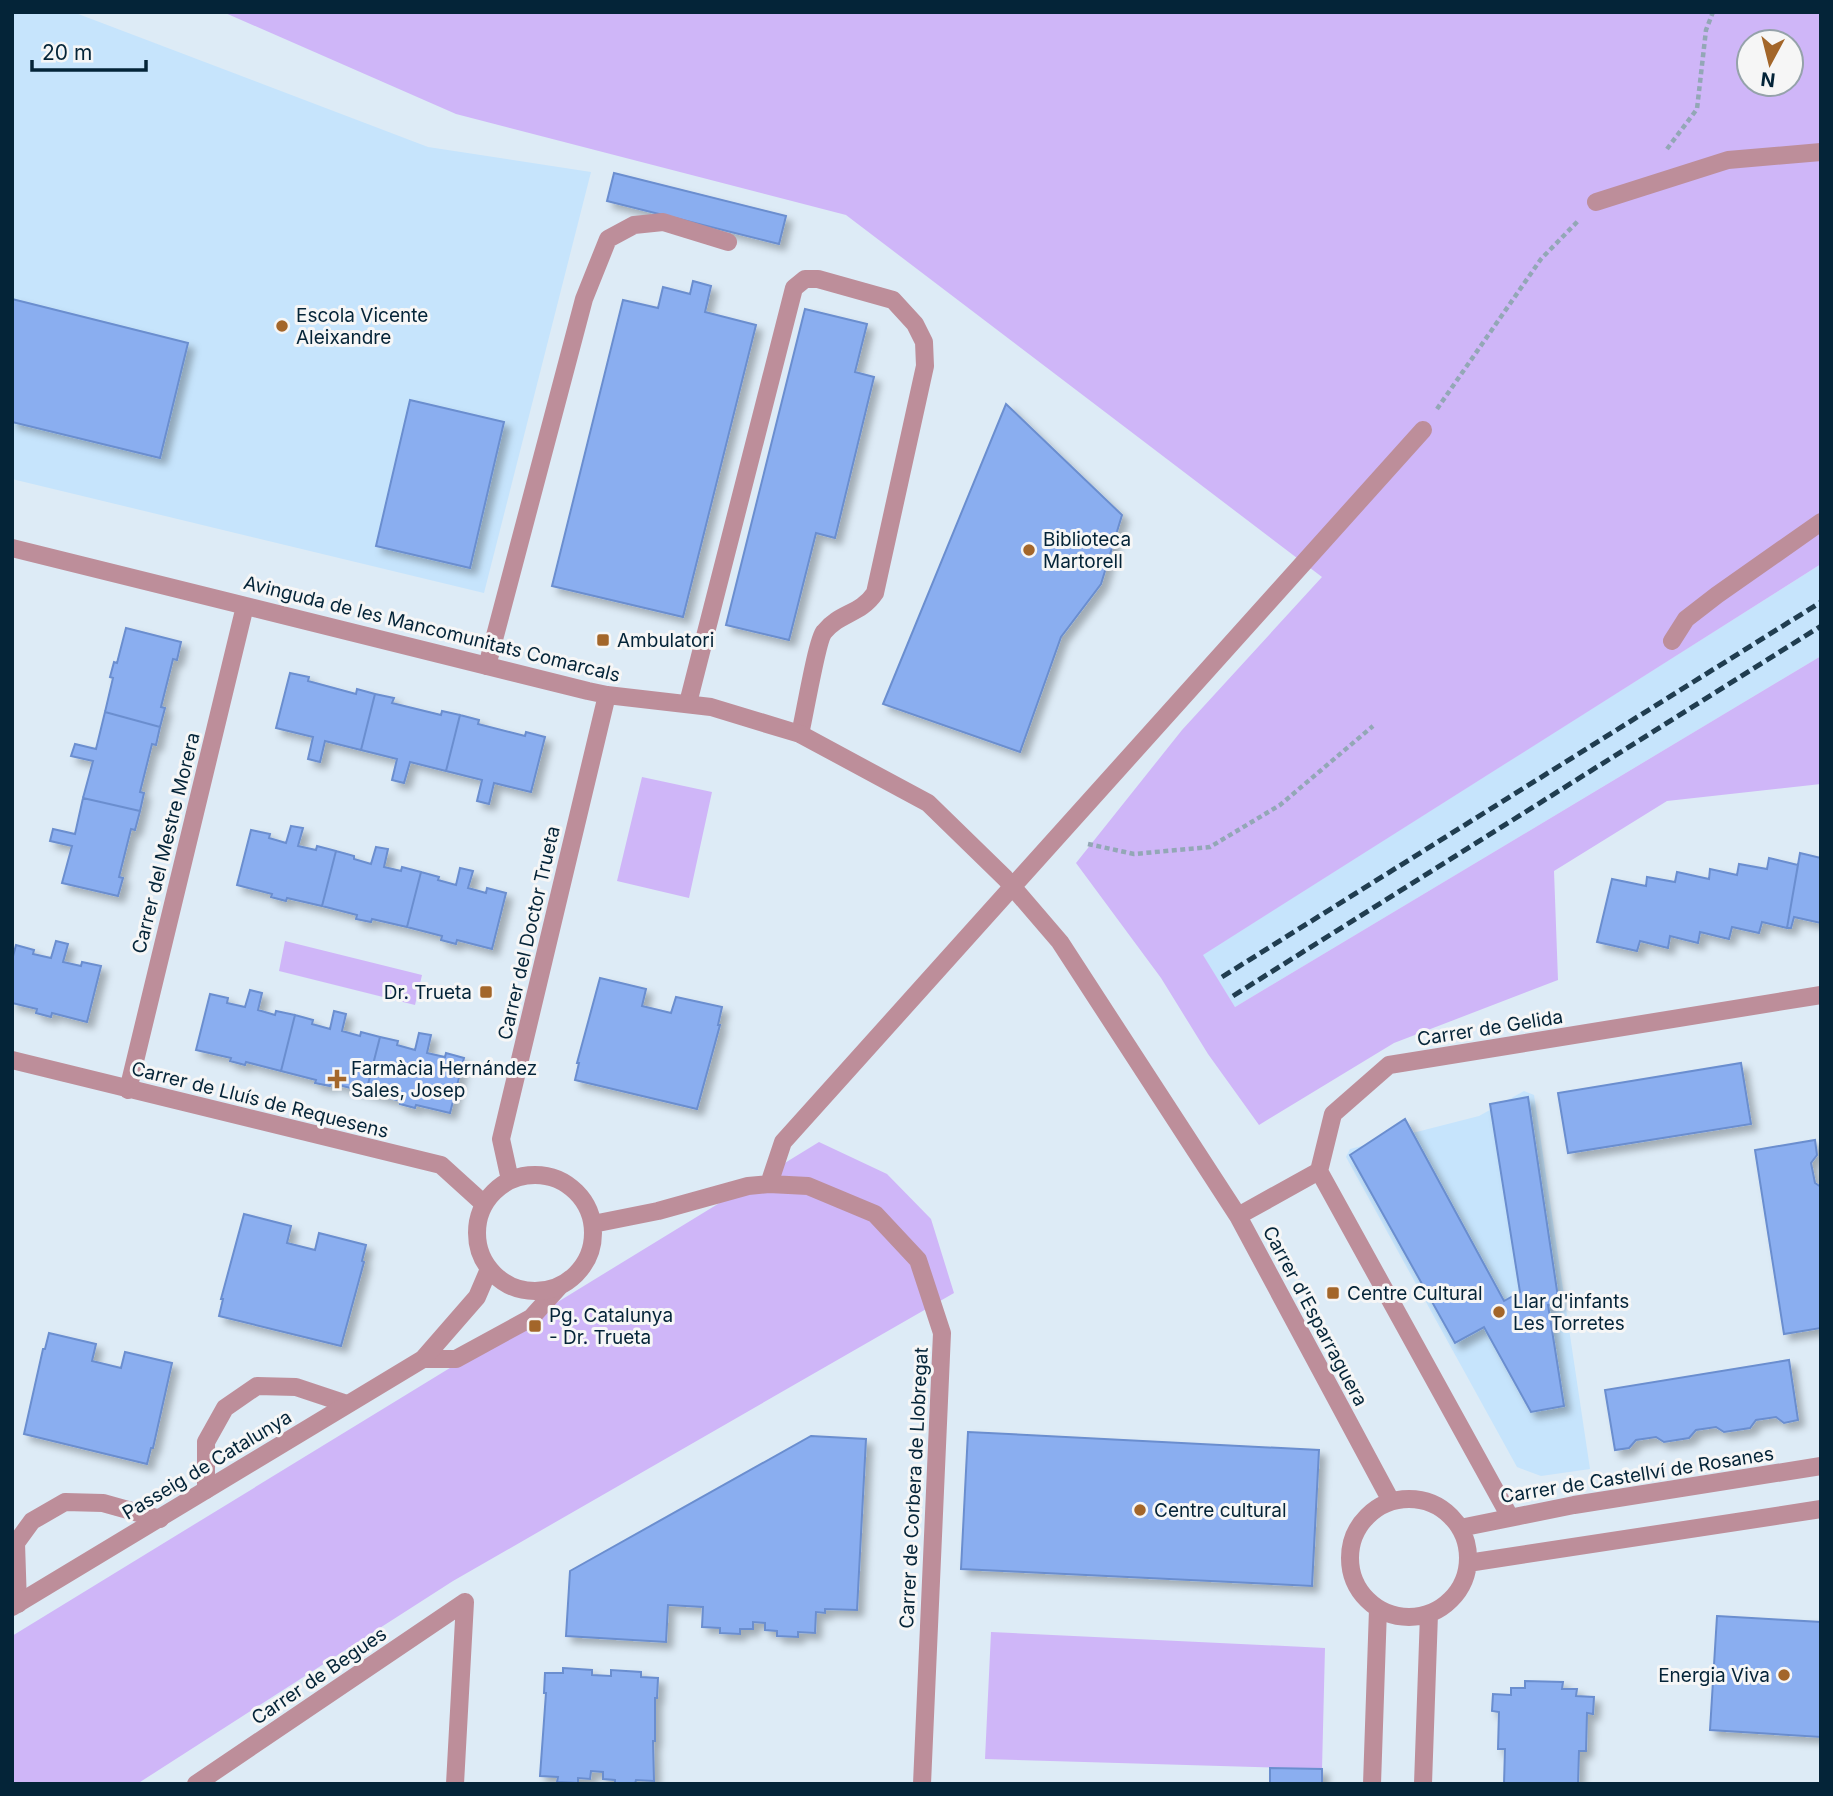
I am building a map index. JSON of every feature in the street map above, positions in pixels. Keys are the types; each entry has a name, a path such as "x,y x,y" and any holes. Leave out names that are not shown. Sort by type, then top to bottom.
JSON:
{"street":[{"path":"1596,202 1728,159 1821,152"},
{"path":"487,666 584,299 608,239 634,225 663,222 728,242"},
{"path":"688,703 794,288 805,279 818,279 893,300 915,324 924,342 925,366 875,593 866,605 842,616 821,634 800,734"},
{"path":"769,1184 783,1142 1423,429"},
{"path":"1672,640 1696,611 1821,522"},
{"name":"Avinguda de les Mancomunitats Comarcals","path":"12,548 607,695 712,707 800,734 928,803 1005,878 1060,942 1198,1152"},
{"name":"Carrer del Mestre Morera","path":"128,1090 245,606"},
{"name":"Carrer del Doctor Trueta","path":"510,1180 501,1139 607,695"},
{"name":"Carrer de Gelida","path":"1319,1171 1334,1114 1389,1065 1821,995"},
{"name":"Carrer de Lluís de Requesens","path":"12,1060 441,1165 484,1204"},
{"name":"Carrer d'Esparraguera","path":"1198,1152 1238,1216 1391,1501"},
{"path":"1238,1216 1319,1171 1510,1517"},
{"path":"528,1175 546,1176 563,1182 587,1207 593,1224 593,1243 587,1261 575,1277 559,1287 540,1291 520,1290 503,1282 489,1269 481,1254 477,1237 478,1220 484,1204 500,1186 510,1180 528,1175"},
{"name":"Carrer de Corbera de Llobregat","path":"593,1224 658,1211 748,1186 808,1186 875,1214 918,1260 942,1333 922,1784"},
{"name":"Passeig de Catalunya","path":"15,1606 423,1359 477,1297 489,1269"},
{"name":"Passeig de Catalunya","path":"423,1359 456,1359 531,1318 559,1287"},
{"path":"206,1490 206,1442 225,1408 257,1386 296,1387 347,1404"},
{"name":"Carrer de Castellví de Rosanes","path":"1460,1528 1510,1517 1821,1466"},
{"path":"1411,1499 1430,1503 1447,1513 1460,1528 1467,1546 1468,1563 1464,1580 1444,1606 1429,1614 1412,1618 1378,1609 1363,1596 1353,1580 1349,1560 1352,1542 1360,1524 1374,1510 1391,1501 1411,1499"},
{"path":"15,1606 16,1543 32,1521 65,1502 103,1503 160,1518"},
{"path":"1468,1563 1821,1509"},
{"name":"Carrer de Begues","path":"196,1784 465,1602 456,1784"},
{"path":"1372,1784 1378,1609"},
{"path":"1423,1784 1429,1614"}],"path":[{"path":"1056,838 1135,854 1210,847 1280,805 1373,726"}],"shaded area":[{"name":"Escola Vicente Aleixandre","path":"12,12 73,12 428,147 591,172 484,593 12,479"},
{"path":"223,12 1821,12 1821,564 1203,955 1235,1007 1821,656 1821,784 1667,801 1554,871 1558,980 1394,1043 1259,1125 1208,1054 1161,978 1076,863 1182,730 1322,577 846,215 456,114"},
{"path":"1821,564 1821,656 1235,1007 1202,955"},
{"path":"642,777 712,792 689,898 617,881"},
{"path":"285,941 422,975 415,1005 279,971"},
{"name":"Llar d'infants Les Torretes","path":"1524,1091 1534,1095 1590,1469 1541,1476 1517,1467 1346,1157 1350,1149 1479,1116"},
{"path":"819,1142 887,1174 931,1219 954,1293 453,1581 137,1784 12,1784 12,1636"},
{"path":"991,1632 1325,1648 1322,1769 985,1759"}],"building":[{"path":"614,173 786,216 779,244 607,201"},
{"path":"693,281 711,286 705,312 756,325 683,617 552,586 623,300 658,308 663,287 690,294"},
{"path":"12,299 188,343 160,458 12,422"},
{"path":"805,309 867,324 855,372 874,377 835,538 816,533 789,640 726,625"},
{"path":"410,400 504,422 470,568 376,546"},
{"name":"Biblioteca Martorell","path":"1006,404 1122,515 1101,584 1061,637 1020,752 883,704"},
{"path":"126,628 181,642 177,660 173,659 161,707 165,708 160,727 105,712 113,678 110,677 114,662 117,663"},
{"path":"290,673 309,677 308,681 356,694 357,689 375,694 361,750 325,741 320,762 308,759 313,737 276,728"},
{"path":"375,694 394,698 392,703 441,715 442,711 460,715 446,771 410,762 404,783 392,780 397,759 361,750"},
{"path":"105,712 160,727 156,745 152,744 140,792 144,793 140,811 83,798 93,761 71,756 75,744 96,749"},
{"path":"460,715 479,720 478,724 525,736 526,732 545,737 531,792 494,783 489,804 477,801 482,780 446,771"},
{"path":"83,798 140,811 135,830 131,829 119,877 123,878 118,896 62,883 72,846 50,841 53,829 75,834"},
{"path":"291,826 303,828 298,846 316,850 317,846 336,851 322,906 287,898 286,901 271,897 272,894 237,885 251,830 270,834 269,838 286,843"},
{"path":"376,847 388,849 384,867 401,871 402,867 421,872 407,927 372,919 371,922 356,919 357,915 322,906 336,851 371,864"},
{"path":"1800,853 1821,858 1821,923 1794,917 1791,928 1787,928"},
{"path":"1769,858 1798,865 1787,928 1762,922 1759,933 1732,927 1729,939 1700,932 1698,943 1670,936 1668,948 1640,941 1637,951 1597,942 1612,879 1646,886 1647,877 1675,882 1677,872 1709,879 1710,869 1737,875 1739,864 1767,869"},
{"path":"460,868 473,871 468,888 486,893 487,888 506,893 492,949 457,940 456,944 441,940 442,936 407,927 421,872 456,885"},
{"path":"56,941 68,944 63,962 101,966 87,1022 52,1013 51,1017 36,1013 37,1009 12,1003 12,960 16,945 34,950 33,954 51,958"},
{"path":"600,978 646,989 642,1006 671,1013 676,997 722,1007 720,1025 697,1109 575,1080 577,1063"},
{"path":"250,990 262,993 258,1010 275,1015 276,1011 295,1015 281,1071 246,1062 245,1065 230,1061 231,1058 196,1050 210,994 228,998 227,1003 245,1007"},
{"path":"334,1011 346,1014 342,1031 360,1036 361,1032 380,1037 366,1092 331,1083 330,1086 315,1083 316,1080 281,1071 295,1015 330,1029"},
{"path":"419,1033 431,1035 427,1053 445,1057 446,1053 464,1058 450,1113 416,1105 415,1108 400,1104 401,1101 366,1092 380,1037 398,1041 397,1045 415,1050"},
{"path":"1741,1063 1751,1124 1568,1153 1558,1093"},
{"path":"1528,1097 1559,1304 1548,1305 1564,1406 1531,1412 1484,1327 1455,1343 1350,1155 1405,1119 1504,1301 1520,1292 1490,1104"},
{"path":"1815,1140 1817,1155 1811,1163 1815,1183 1821,1187 1821,1328 1784,1334 1755,1150"},
{"path":"244,1214 291,1226 287,1243 315,1250 319,1233 366,1245 362,1261 364,1262 341,1346 219,1316 221,1299"},
{"path":"49,1333 96,1344 92,1361 121,1368 125,1352 172,1363 147,1464 24,1434"},
{"path":"1789,1360 1798,1420 1784,1423 1776,1417 1756,1420 1750,1428 1724,1432 1716,1427 1696,1430 1689,1438 1664,1442 1656,1437 1636,1440 1629,1448 1615,1450 1605,1390"},
{"name":"Centre cultural","path":"968,1432 1319,1450 1312,1586 961,1569"},
{"path":"811,1436 866,1439 857,1610 825,1609 825,1613 816,1612 815,1633 798,1632 798,1637 777,1636 777,1631 765,1630 765,1623 753,1622 753,1629 740,1629 740,1634 720,1633 720,1628 702,1627 703,1607 668,1605 666,1642 566,1636 570,1571"},
{"path":"1717,1616 1821,1622 1821,1737 1710,1730"},
{"path":"563,1668 592,1670 592,1675 611,1676 611,1670 641,1672 641,1677 658,1678 653,1741 654,1781 636,1780 635,1784 615,1784 615,1780 603,1779 603,1772 591,1771 590,1779 578,1778 578,1783 557,1782 558,1777 540,1776 545,1673 563,1673"},
{"path":"1525,1681 1563,1682 1562,1689 1577,1689 1576,1696 1594,1697 1593,1714 1587,1713 1586,1751 1579,1751 1578,1784 1504,1784 1505,1749 1498,1749 1499,1712 1492,1711 1493,1694 1511,1695 1511,1688 1525,1688"},
{"path":"1270,1768 1322,1769 1322,1784 1270,1784"}],"railway":[{"path":"1222,977 1821,602"},
{"path":"1233,996 1821,626"}],"place":[{"name":"Escola Vicente Aleixandre","path":"282,326"},
{"name":"Biblioteca Martorell","path":"1029,550"},
{"name":"Ambulatori","path":"603,640"},
{"name":"Dr. Trueta","path":"486,992"},
{"name":"Farmàcia Hernández Sales, Josep","path":"337,1079"},
{"name":"Centre Cultural","path":"1333,1293"},
{"name":"Llar d'infants Les Torretes","path":"1499,1312"},
{"name":"Pg. Catalunya - Dr. Trueta","path":"535,1326"},
{"name":"Centre cultural","path":"1140,1510"},
{"name":"Energia Viva","path":"1784,1675"}]}
